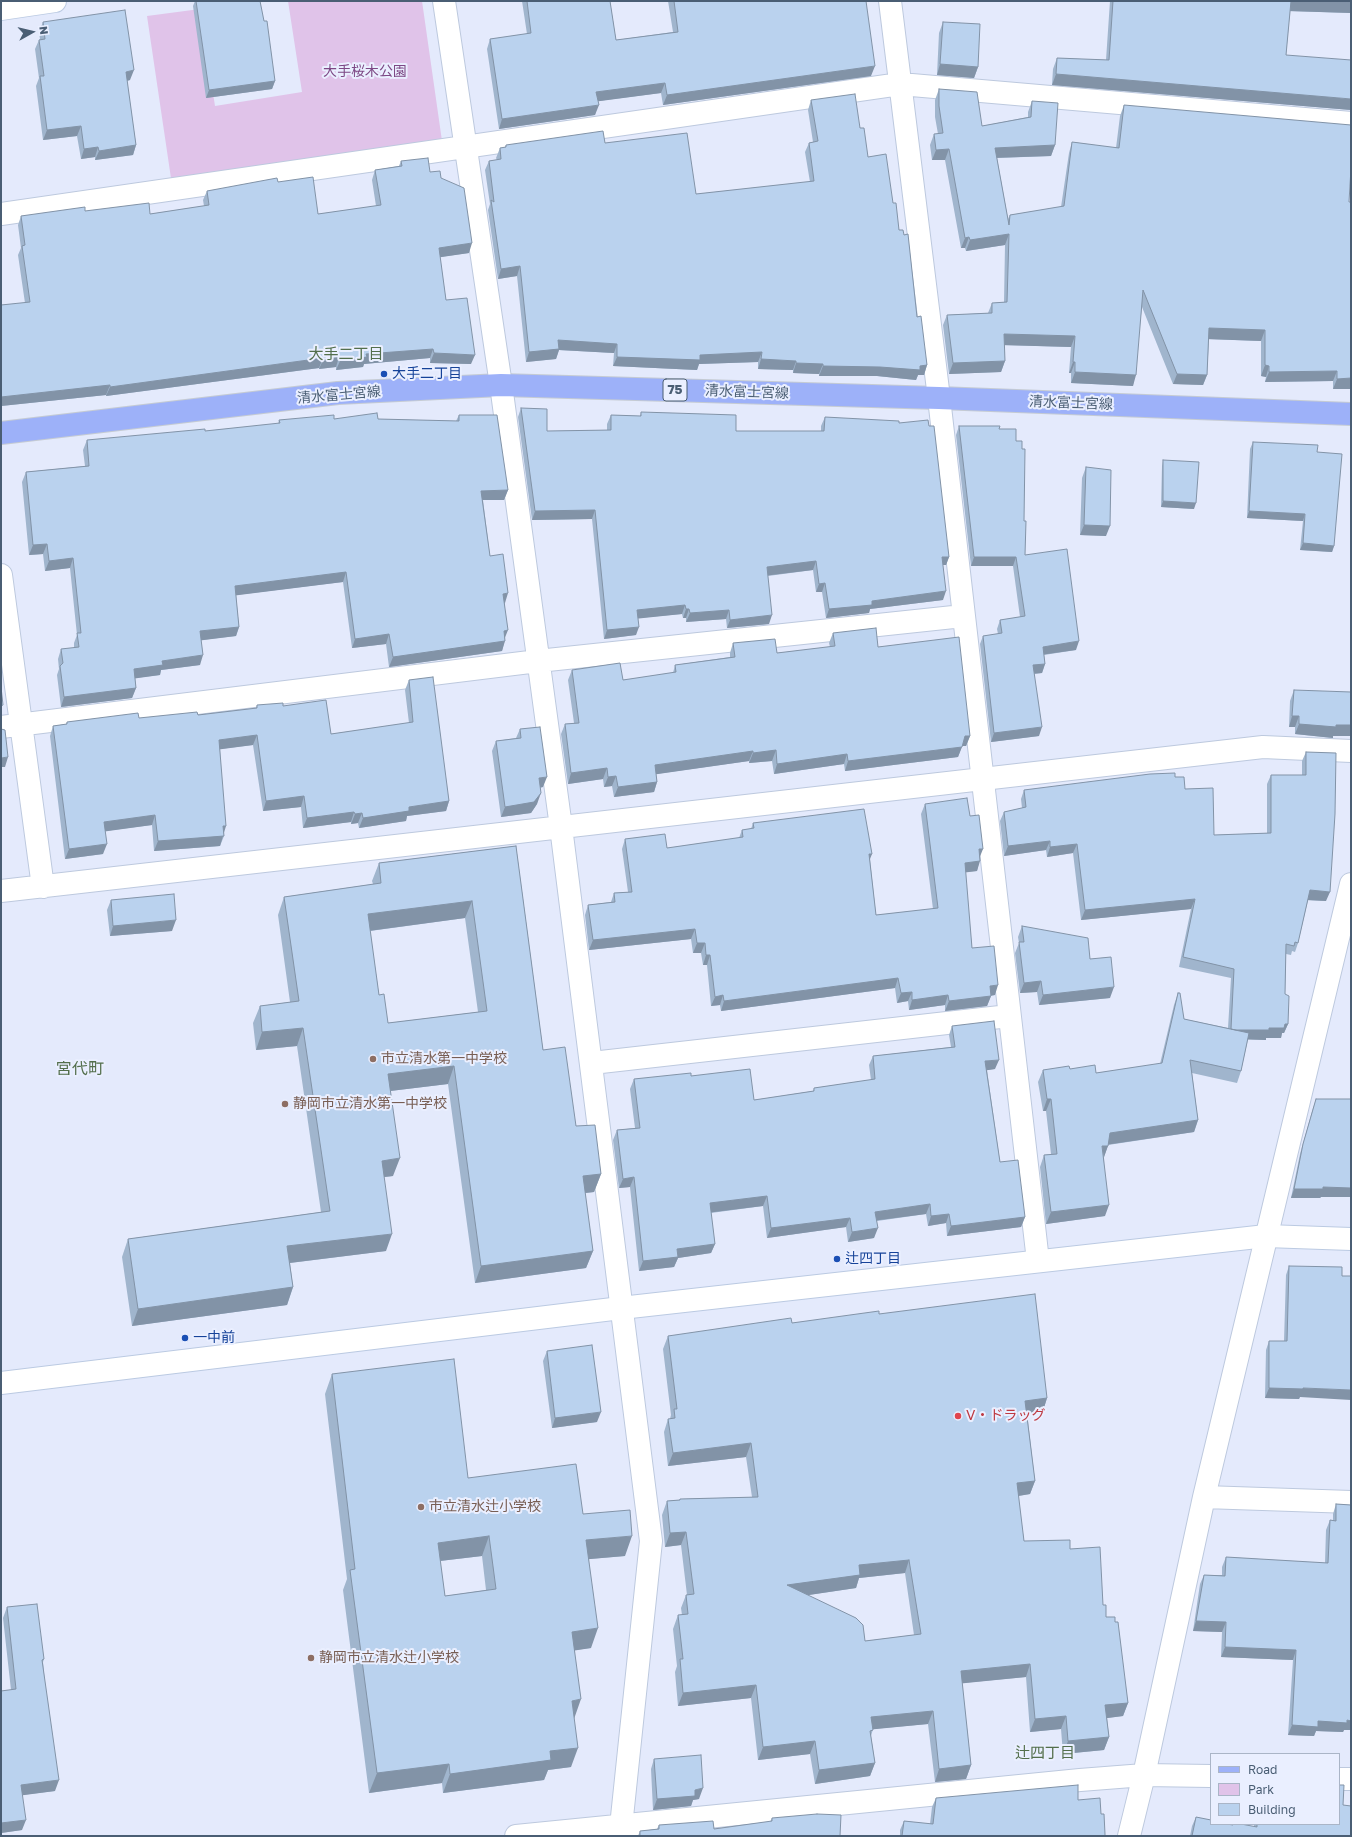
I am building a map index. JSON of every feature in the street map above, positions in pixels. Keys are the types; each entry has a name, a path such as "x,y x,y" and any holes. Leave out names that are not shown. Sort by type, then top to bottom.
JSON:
{"main road":[{"name":"清水富士宮線","path":"1,434 338,393 501,385 939,398 1351,414"}],"street":[{"path":"1,9 55,1"},
{"path":"444,1 464,146 501,385 561,828 652,1542 620,1830"},
{"path":"890,1 939,398 1038,1261"},
{"path":"1,214 900,84 1351,123"},
{"path":"1,575 11,726 43,887"},
{"path":"11,726 538,661 963,616"},
{"path":"1,891 561,828 1263,746 1351,751"},
{"path":"1129,1836 1144,1775 1204,1496 1351,884"},
{"path":"592,1063 1009,1016"},
{"path":"1,1384 621,1308 1266,1236 1351,1239"},
{"path":"1204,1496 1351,1502"},
{"path":"516,1836 620,1830 1144,1775 1210,1776"},
{"path":"1340,1779 1351,1779"}],"green space":[{"name":"大手桜木公園","path":"288,1 422,1 442,141 172,185 147,16 200,9 215,106 302,92"}],"building":[{"path":"196,1 260,1 264,21 267,21 275,81 209,90"},
{"path":"527,1 610,1 616,40 678,32 674,1 866,1 875,66 667,95 665,83 596,92 599,105 502,119 490,39 531,33"},
{"path":"1113,1 1291,1 1286,55 1351,60 1351,99 1056,74 1057,58 1109,60"},
{"path":"1322,1 1351,1 1351,2"},
{"path":"125,10 134,70 126,72 136,145 99,151 98,147 84,149 81,126 47,130 40,76 44,76 39,40 45,39 43,22"},
{"path":"943,22 980,24 978,67 940,64"},
{"path":"939,89 977,92 982,126 1031,117 1032,101 1058,103 1055,145 995,148 1009,225 1010,215 1064,206 1072,142 1119,148 1124,105 1351,125 1349,202 1351,202 1351,378 1337,379 1337,371 1269,372 1269,366 1265,365 1265,330 1209,328 1207,375 1177,374 1143,290 1136,375 1075,372 1075,362 1073,362 1075,336 1004,334 1005,361 953,363 947,315 992,313 992,303 1007,302 1009,234 970,240 969,237 965,238 949,149 936,150 934,134 943,133 939,106"},
{"path":"855,94 860,128 864,128 868,157 886,154 893,203 896,203 899,230 903,230 904,235 908,234 917,317 921,316 927,365 920,366 920,370 880,367 823,366 823,364 761,359 762,352 700,355 700,360 617,357 617,344 558,340 559,349 529,352 520,266 501,269 491,200 494,202 489,161 501,159 500,148 506,147 506,145 603,131 605,143 687,133 696,194 814,181 809,143 818,141 811,100"},
{"path":"428,158 430,172 440,171 441,178 464,188 472,243 439,248 446,300 467,298 475,355 434,353 433,349 366,354 367,357 340,361 339,357 323,360 323,358 110,387 110,385 1,397 1,305 30,302 22,246 25,245 21,216 85,207 85,211 149,203 150,214 209,205 207,191 277,178 278,182 313,177 318,214 381,205 375,170 402,166 401,161"},
{"path":"521,408 547,409 547,431 611,430 611,415 641,416 641,412 736,415 736,431 824,431 825,417 899,421 899,423 928,420 929,426 934,426 949,557 942,557 946,591 872,601 872,605 829,609 825,583 819,584 816,561 767,567 772,615 730,620 729,610 690,613 689,609 686,609 685,605 637,610 639,627 607,630 595,510 535,511"},
{"path":"377,413 378,419 459,421 459,415 497,415 508,490 481,491 490,556 503,554 508,593 503,594 508,630 504,631 505,641 393,657 389,634 355,639 346,572 235,586 239,627 200,631 203,655 162,661 163,665 134,669 136,688 64,697 60,666 63,663 61,649 79,647 77,633 81,633 73,558 49,561 47,544 33,545 26,472 89,466 87,440 205,429 205,431 280,423 279,420 334,415 334,419"},
{"path":"959,426 1000,426 999,429 1016,429 1016,441 1022,441 1022,449 1025,449 1025,555 1067,549 1079,641 1043,647 1045,664 1033,665 1042,727 994,733 983,636 1002,633 1000,620 1025,616 1016,557 974,557"},
{"path":"1253,442 1318,445 1317,452 1342,454 1334,546 1303,543 1305,514 1249,511"},
{"path":"1163,460 1199,462 1196,503 1163,501"},
{"path":"1086,467 1111,470 1110,526 1084,525"},
{"path":"876,628 878,647 959,637 970,736 965,736 962,747 848,761 847,754 777,764 776,750 753,753 753,751 655,765 657,782 618,787 616,776 608,777 607,768 571,773 565,724 579,723 572,670 620,663 623,680 676,672 675,665 735,657 733,643 775,639 777,653 835,646 833,633"},
{"path":"433,677 449,801 409,807 409,811 363,818 362,813 355,814 354,812 307,818 304,796 266,801 257,735 219,740 226,826 223,826 224,836 158,841 155,815 104,822 107,844 69,849 53,726 67,724 67,722 138,713 139,718 197,712 198,715 257,708 257,705 283,703 283,706 326,700 331,734 413,722 409,680"},
{"path":"1,687 3,705 1,706"},
{"path":"1294,690 1351,692 1351,725 1336,725 1336,727 1299,724 1299,716 1292,716"},
{"path":"540,727 547,777 539,778 541,793 534,802 505,807 496,741 521,738 520,729"},
{"path":"1,729 5,730 8,757 1,758"},
{"path":"1306,752 1336,753 1335,814 1330,892 1310,890 1298,943 1295,942 1294,946 1286,944 1285,994 1289,996 1288,1024 1285,1024 1284,1028 1269,1028 1269,1030 1231,1029 1234,969 1183,957 1195,899 1085,910 1077,844 1050,847 1050,841 1008,846 1004,812 1026,807 1024,790 1150,774 1175,773 1175,777 1184,777 1185,789 1213,788 1214,835 1271,833 1271,775 1306,775"},
{"path":"967,798 970,816 979,815 983,849 979,849 980,861 965,863 972,948 994,946 998,985 990,986 991,996 949,1001 948,995 912,1000 912,992 901,993 898,978 724,1001 723,995 715,997 710,955 706,955 705,943 697,943 695,929 593,940 588,905 615,902 614,893 632,892 625,839 665,834 667,848 743,837 742,830 754,828 753,823 864,809 872,854 869,854 876,915 938,908 925,804"},
{"path":"516,846 543,1050 565,1047 576,1126 595,1125 601,1174 583,1176 593,1251 481,1266 454,1066 388,1074 400,1158 382,1161 392,1234 287,1246 293,1287 138,1309 128,1239 330,1211 303,1028 262,1032 260,1006 299,1001 284,897 381,883 379,863","holes":["472,901 487,1011 388,1023 384,994 379,995 368,914"]},
{"path":"174,894 176,920 113,926 111,900"},
{"path":"1022,926 1088,938 1090,959 1111,957 1114,987 1043,995 1041,981 1024,983 1019,942 1024,942"},
{"path":"1178,993 1180,993 1184,1019 1249,1033 1241,1071 1190,1060 1198,1120 1110,1133 1108,1146 1102,1146 1109,1205 1051,1212 1044,1155 1057,1154 1051,1099 1047,1099 1043,1070 1069,1066 1070,1069 1095,1065 1096,1073 1162,1063"},
{"path":"994,1021 999,1060 985,1061 1000,1162 1018,1160 1025,1217 951,1226 949,1214 931,1216 930,1204 875,1212 878,1228 852,1232 850,1218 771,1228 767,1196 710,1203 715,1244 677,1249 678,1257 643,1261 634,1177 623,1179 617,1130 640,1128 634,1079 691,1073 691,1076 750,1069 754,1100 814,1091 814,1088 875,1079 873,1056 955,1047 952,1026"},
{"path":"1316,1099 1351,1099 1351,1188 1323,1187 1323,1189 1294,1189 1303,1144"},
{"path":"1289,1266 1342,1267 1342,1276 1351,1276 1351,1390 1269,1388 1269,1341 1287,1341"},
{"path":"1035,1294 1047,1398 1025,1401 1035,1481 1017,1483 1024,1541 1070,1540 1070,1549 1100,1547 1103,1605 1106,1605 1106,1617 1115,1617 1115,1622 1118,1622 1128,1703 1105,1705 1109,1737 1068,1741 1066,1716 1035,1719 1030,1664 961,1671 971,1765 939,1769 933,1711 871,1717 873,1730 870,1731 875,1763 819,1770 815,1741 763,1747 756,1685 683,1693 680,1659 683,1659 678,1615 688,1614 686,1595 694,1594 686,1532 670,1533 667,1501 680,1499 758,1497 751,1443 673,1453 668,1419 675,1418 674,1409 677,1409 668,1336 791,1318 792,1323 879,1311 879,1314","holes":["909,1560 921,1634 865,1641 863,1625 856,1618 787,1585 860,1575 859,1565"]},
{"path":"592,1345 601,1412 555,1418 547,1351"},
{"path":"454,1359 468,1478 576,1464 583,1514 630,1510 632,1536 586,1540 598,1628 572,1632 581,1699 572,1701 578,1748 550,1751 551,1760 450,1774 449,1764 377,1773 350,1570 355,1569 332,1374","holes":["489,1536 496,1589 445,1596 438,1543"]},
{"path":"1336,1504 1351,1505 1351,1721 1347,1720 1347,1723 1318,1721 1318,1727 1292,1725 1296,1650 1225,1647 1226,1622 1196,1621 1204,1575 1225,1576 1226,1557 1328,1563 1330,1520 1336,1521"},
{"path":"37,1604 44,1659 42,1660 59,1780 21,1785 26,1820 1,1823 1,1691 16,1689 7,1607"},
{"path":"701,1755 703,1788 695,1790 695,1796 657,1799 654,1759"},
{"path":"1078,1785 1078,1800 1100,1798 1101,1814 1104,1814 1105,1836 902,1836 904,1821 933,1824 936,1798"},
{"path":"1340,1785 1344,1785 1343,1805 1351,1806 1351,1836 1192,1836 1196,1817 1210,1820 1210,1825 1246,1825 1257,1827 1257,1825 1340,1825"},
{"path":"817,1814 841,1815 840,1836 640,1836 640,1831 659,1829 659,1825 713,1821 714,1829 772,1821 772,1818"}],"place":[{"name":"大手二丁目","path":"384,374"},
{"name":"市立清水第一中学校","path":"373,1059"},
{"name":"静岡市立清水第一中学校","path":"285,1104"},
{"name":"辻四丁目","path":"837,1259"},
{"name":"一中前","path":"185,1338"},
{"name":"V・ドラッグ","path":"958,1416"},
{"name":"市立清水辻小学校","path":"421,1507"},
{"name":"静岡市立清水辻小学校","path":"311,1658"}],"district":[{"name":"大手二丁目","path":"346,354"},
{"name":"宮代町","path":"80,1069"},
{"name":"辻四丁目","path":"1045,1753"}]}
